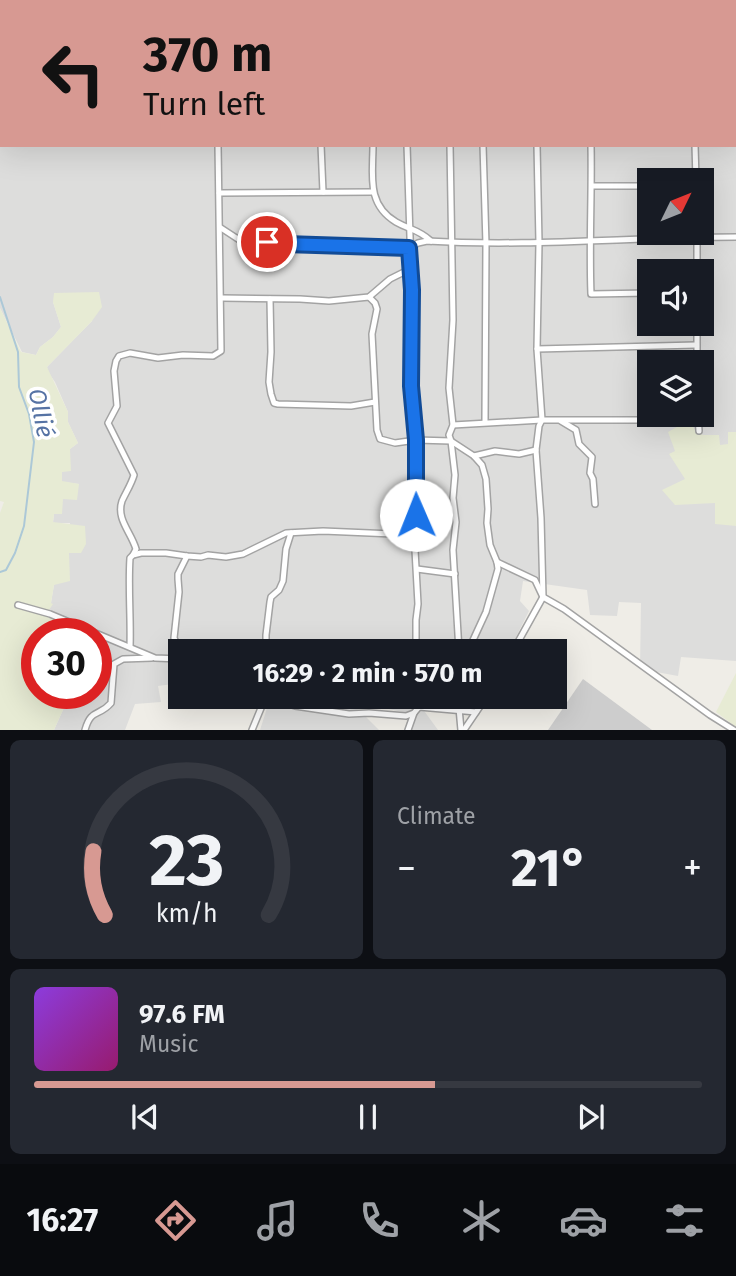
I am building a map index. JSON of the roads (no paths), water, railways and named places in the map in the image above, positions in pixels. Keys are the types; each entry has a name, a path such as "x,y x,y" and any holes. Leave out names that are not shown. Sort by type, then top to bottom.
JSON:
{"street":[{"path":"130,647 130,558 136,549 120,515 134,475 108,423 117,406 114,371 119,356 130,353 158,358 183,355 214,356 222,350 218,147"},
{"path":"321,147 323,192"},
{"path":"373,147 373,192 376,201 394,220 422,232 431,241"},
{"path":"407,147 412,290 411,386 416,440 416,639"},
{"path":"450,147 453,320 449,388 453,425 449,435 455,475 453,498 456,522 453,550 458,639"},
{"path":"483,147 486,244 485,422"},
{"path":"520,639 543,597 536,450 542,420 537,349 537,147"},
{"path":"591,147 591,294 637,293"},
{"path":"695,147 696,168"},
{"path":"592,186 637,186"},
{"path":"219,192 373,192"},
{"path":"221,228 244,243 253,244 267,242 409,248 431,241 486,244 637,238"},
{"path":"714,236 736,237"},
{"path":"222,298 329,301 369,297 390,279 411,267"},
{"path":"369,297 377,309 373,334 375,402 380,439 394,443 416,440 452,441 482,465 490,545 498,569 486,612 474,639"},
{"path":"270,299 269,382 274,402 300,405 375,402"},
{"path":"696,336 696,350"},
{"path":"537,349 696,345"},
{"path":"453,425 542,420 637,420"},
{"path":"561,421 576,430 579,444 592,457 590,473 595,504"},
{"path":"699,427 699,431"},
{"path":"474,456 495,452 519,454 536,450"},
{"path":"132,555 141,552 226,557 243,554 286,533 414,532"},
{"path":"266,639 271,597 283,582 286,549 291,533"},
{"path":"174,639 179,592 177,579 187,556"},
{"path":"497,562 535,580 543,597 564,609 734,730"},
{"path":"417,569 455,573"},
{"path":"18,605 50,614 155,658"},
{"path":"85,730 88,719 111,703 114,664 123,659 168,659"},
{"path":"252,730 260,709"},
{"path":"316,709 349,714 406,716 414,713"},
{"path":"408,730 417,709"},
{"path":"435,709 476,712"},
{"path":"460,709 462,730"},
{"path":"462,730 478,709"},
{"path":"349,714 355,722"}],"waterway":[{"name":"Ollié","path":"0,297 18,352 19,387 29,414 34,442 24,526 15,553 6,570 0,572"}]}
